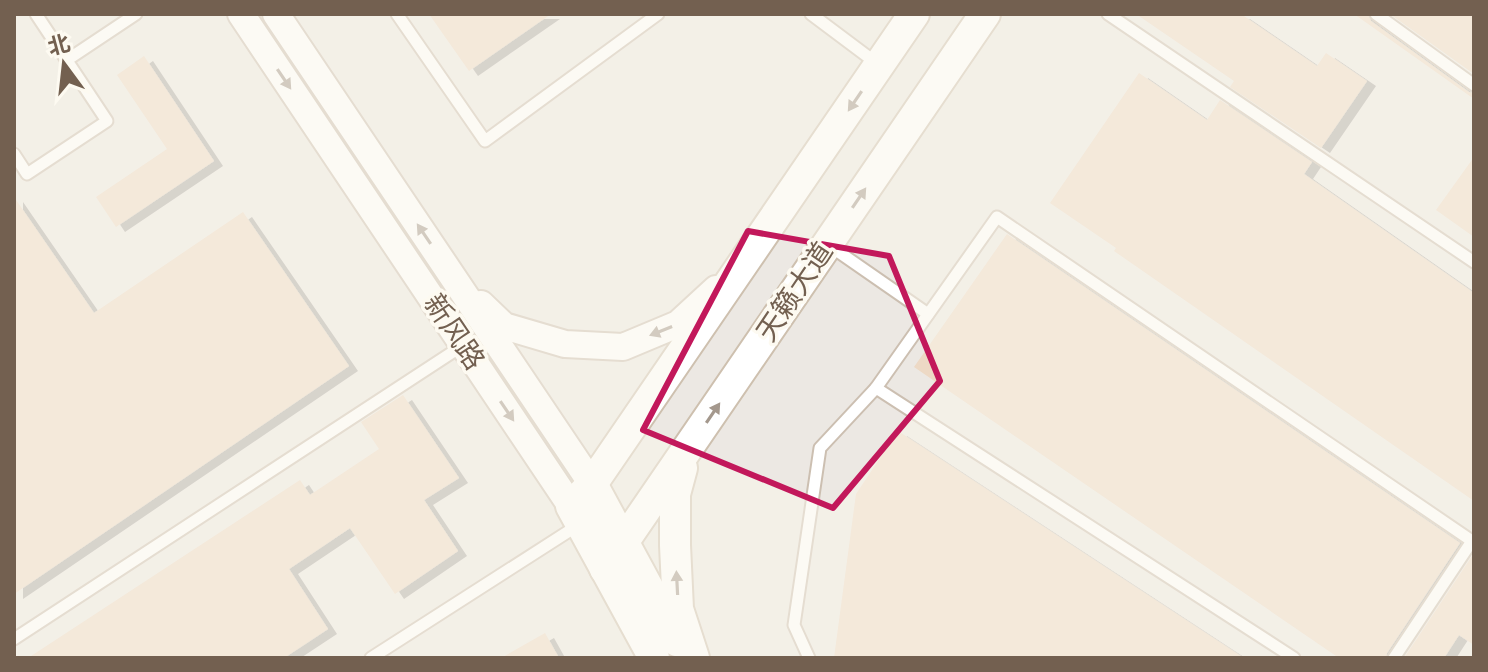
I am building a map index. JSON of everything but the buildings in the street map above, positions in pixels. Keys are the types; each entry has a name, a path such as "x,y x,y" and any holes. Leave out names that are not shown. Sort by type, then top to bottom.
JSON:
{"main road":[{"name":"天籁大道","path":"576,515 592,484 914,14"},
{"name":"天籁大道","path":"605,569 985,14"},
{"path":"687,451 675,494 675,545 678,609 694,658"},
{"name":"新风路","path":"592,484 686,658"},
{"name":"新风路","path":"576,515 654,658"}],"street":[{"name":"新风路","path":"241,14 576,515"},
{"name":"新风路","path":"276,14 592,484"},
{"path":"456,282 504,326 565,344 623,347 678,324 742,265"}],"lane":[{"path":"14,154 27,174 107,121 36,14"},
{"path":"67,60 136,14"},
{"path":"397,14 485,141 658,14"},
{"path":"811,14 879,66"},
{"path":"1108,14 1474,262"},
{"path":"1376,14 1474,85"},
{"path":"809,658 794,625 820,448 876,388 997,217 1472,541 1394,658"},
{"path":"828,245 928,314"},
{"path":"14,639 463,346"},
{"path":"876,388 1294,658"},
{"path":"371,658 576,515"}],"highlighted area":[{"path":"748,231 889,256 940,381 833,508 643,430"}],"shaded area":[{"path":"14,14 1474,14 1474,658 14,658"}]}
